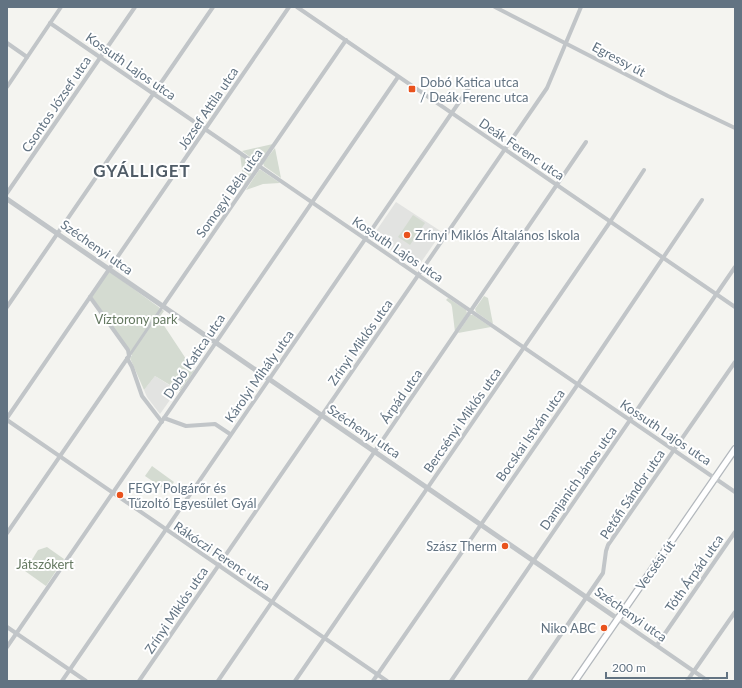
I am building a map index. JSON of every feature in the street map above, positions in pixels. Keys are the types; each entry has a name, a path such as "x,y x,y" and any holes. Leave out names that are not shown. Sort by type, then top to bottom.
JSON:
{"main road":[{"name":"Vecsési út","path":"575,681 735,449"}],"street":[{"path":"7,87 61,7"},
{"name":"Csontos József utca","path":"7,193 135,7"},
{"path":"7,306 213,7"},
{"name":"József Attila utca","path":"7,419 289,7"},
{"name":"Deák Ferenc utca","path":"297,7 735,307"},
{"name":"Egressy út","path":"495,7 668,96 735,128"},
{"name":"Zrínyi Miklós utca","path":"140,681 218,565 547,88 581,7"},
{"name":"Kossuth Lajos utca","path":"50,23 735,492"},
{"name":"Somogyi Béla utca","path":"7,533 346,40"},
{"path":"7,43 27,57"},
{"name":"Dobó Katica utca","path":"7,647 398,76"},
{"name":"Károlyi Mihály utca","path":"62,681 230,434 473,82"},
{"name":"Árpád utca","path":"218,681 586,142"},
{"name":"Bercsényi Miklós utca","path":"295,681 610,222 644,170"},
{"name":"Széchenyi utca","path":"7,199 708,681"},
{"name":"Bocskai István utca","path":"373,681 578,384 702,200"},
{"name":"Damjanich János utca","path":"451,681 735,267"},
{"path":"90,297 128,356 142,396 163,420 186,426 215,424 230,434"},
{"name":"Petőfi Sándor utca","path":"529,681 603,573 608,545 735,362"},
{"name":"Rákóczi Ferenc utca","path":"7,419 60,457 387,681"},
{"name":"Tóth Árpád utca","path":"656,645 735,532"},
{"path":"687,681 735,612"},
{"path":"7,627 86,681"}],"shaded area":[{"name":"Zrínyi Miklós Általános Iskola","path":"396,202 442,232 417,268 372,237"},
{"path":"155,376 177,390 160,414 147,397 144,390"}],"green space":[{"path":"273,144 261,161 257,162 242,151"},
{"path":"275,148 281,178 264,166 263,163"},
{"path":"240,154 254,165 255,168 244,185"},
{"path":"259,170 280,183 263,184 246,190"},
{"path":"413,215 425,223 410,245 398,237"},
{"name":"Víztorony park","path":"109,271 164,311 159,318 194,371 180,391 155,376 144,390 130,358 132,355 92,297"},
{"path":"484,296 488,298 493,324 476,312 475,309"},
{"path":"448,298 466,310 467,313 455,332 452,307 446,300"},
{"path":"470,315 473,315 491,327 458,333"},
{"path":"152,466 174,482 167,491 145,476"},
{"name":"Játszókert","path":"47,547 64,559 46,586 25,571 38,550"}],"place":[{"name":"Dobó Katica utca / Deák Ferenc utca","path":"412,89"},
{"name":"Zrínyi Miklós Általános Iskola","path":"407,235"},
{"name":"FEGY Polgárőr és Tűzoltó Egyesület Gyál","path":"120,495"},
{"name":"Szász Therm","path":"505,546"},
{"name":"Niko ABC","path":"604,628"}],"district":[{"name":"GYÁLLIGET","path":"142,170"}]}
